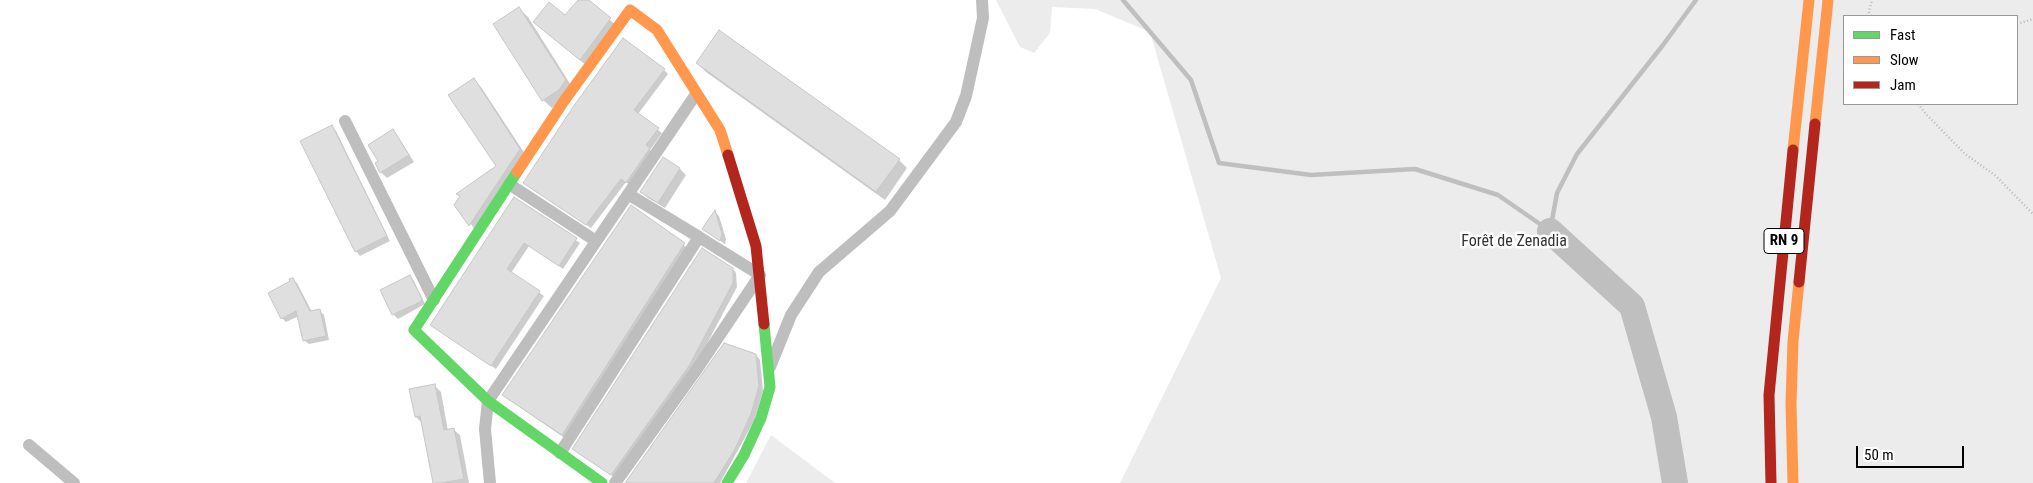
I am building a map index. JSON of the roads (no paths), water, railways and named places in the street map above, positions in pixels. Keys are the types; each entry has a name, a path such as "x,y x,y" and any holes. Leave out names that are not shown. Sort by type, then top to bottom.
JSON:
{"main road":[{"name":"RN 9","path":"1771,483 1770,395 1773,346 1809,0"},
{"name":"RN 9","path":"1793,483 1791,404 1793,341 1828,0"},
{"path":"602,483 488,401 414,330 564,101 630,10 658,30 720,130 756,246 770,387 761,418 744,454 727,483"}],"street":[{"path":"769,370 790,315 819,272 890,210 956,122 966,96 983,18 982,0"},
{"path":"490,483 485,429 488,401 696,94"},
{"path":"345,121 434,300"},
{"path":"509,184 596,241"},
{"path":"615,483 697,369 760,275 628,194"},
{"path":"560,453 698,237"},
{"path":"29,445 74,483"}],"waterway":[{"path":"1123,0 1191,80 1219,163 1311,175 1415,169 1498,195 1550,231 1557,193 1577,154 1696,0"},
{"path":"1550,231 1632,306 1664,417 1675,483"}],"park label":[{"name":"Forêt de Zenadia","path":"1514,242"}]}
